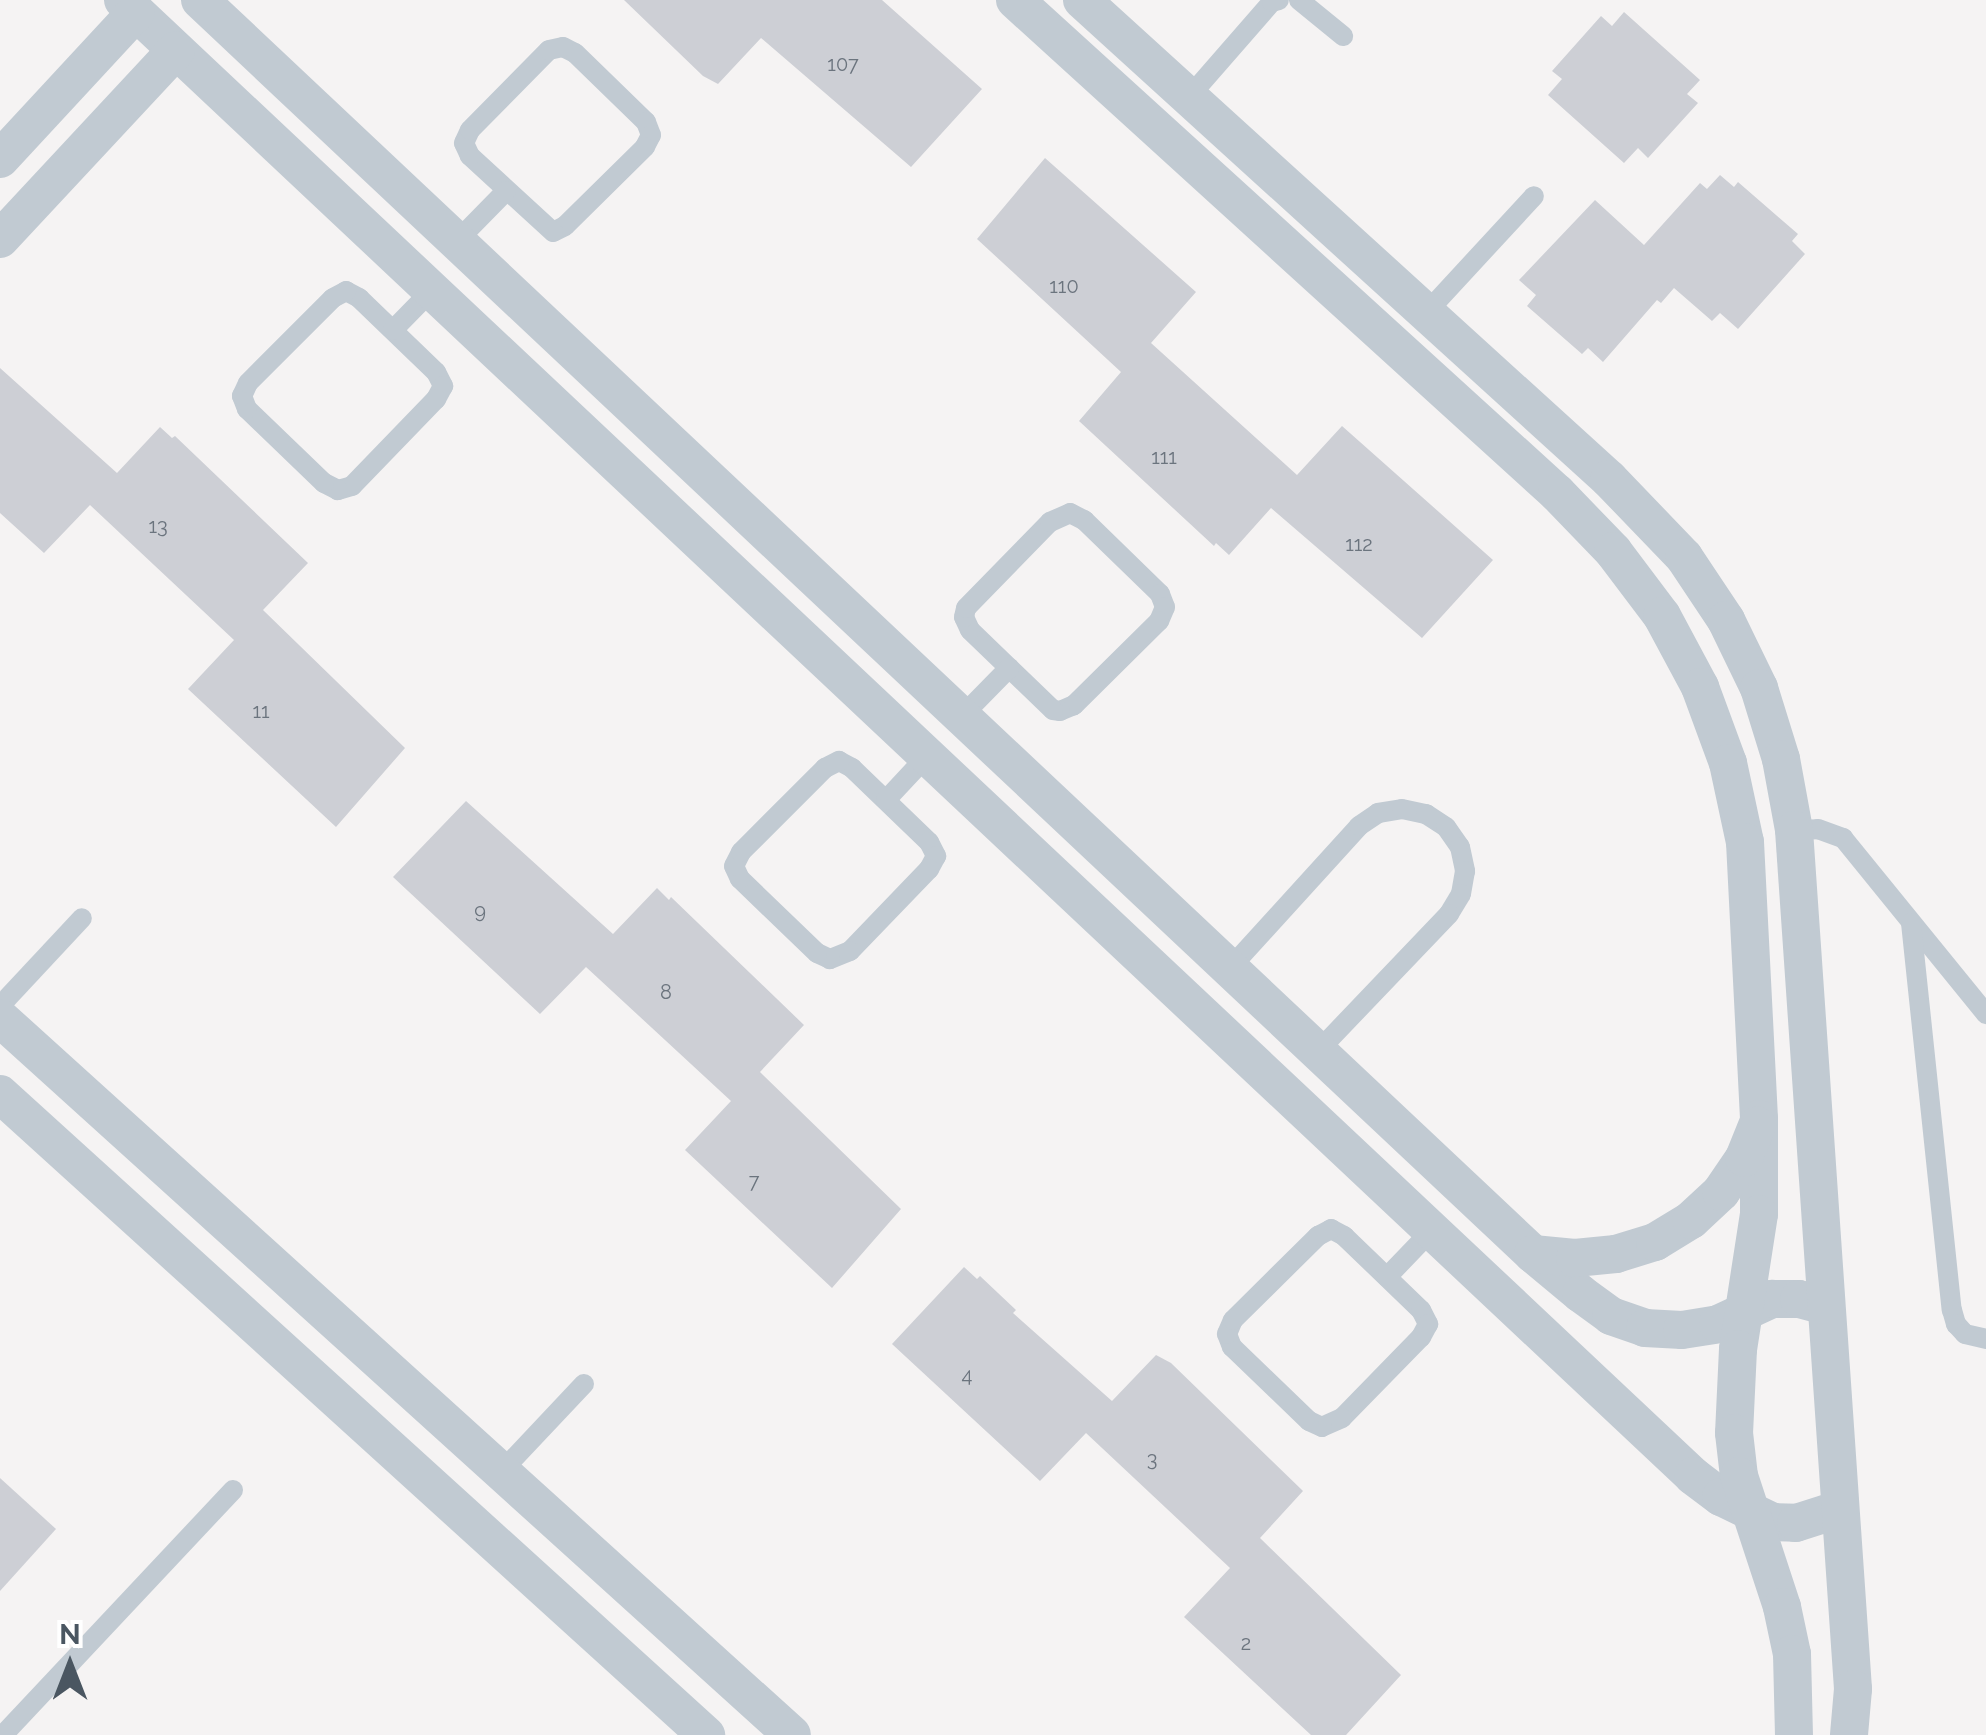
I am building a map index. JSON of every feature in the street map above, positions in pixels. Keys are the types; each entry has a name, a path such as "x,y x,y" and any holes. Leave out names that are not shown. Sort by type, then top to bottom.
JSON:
{"street":[{"path":"200,0 1533,1254 1611,1316 1646,1328 1682,1330 1718,1324 1772,1300 1799,1299 1825,1306"},
{"path":"1014,0 1556,493 1613,551 1662,616 1700,687 1722,748 1745,842 1759,1119 1759,1214 1736,1363 1734,1433 1739,1476 1782,1607 1792,1654 1794,1735"},
{"path":"1082,0 1608,479 1684,557 1726,620 1759,688 1782,759 1794,830 1853,1689 1849,1735"},
{"path":"0,159 130,6 1693,1476 1751,1514 1796,1523 1840,1509"},
{"path":"0,239 176,50"},
{"path":"306,172 342,134"},
{"path":"1228,194 1260,162"},
{"path":"0,1018 792,1735"},
{"path":"0,1094 706,1735"},
{"path":"1533,1254 1575,1258 1616,1254 1655,1242 1691,1220 1721,1192 1744,1158 1759,1119"}],"lane":[{"path":"1189,97 1272,2 1279,0"},
{"path":"1299,0 1343,36"},
{"path":"562,47 575,53 650,128 645,147 560,230 546,230 506,191 465,151 466,136 549,50 562,47"},
{"path":"457,242 506,191"},
{"path":"1426,313 1534,196"},
{"path":"393,330 432,290"},
{"path":"339,293 354,293 393,330 442,378 442,393 352,486 330,488 247,410 244,389 339,293"},
{"path":"1062,514 1084,520 1164,600 1159,620 1068,710 1052,710 1009,668 966,624 966,608 1062,514"},
{"path":"962,717 1009,668"},
{"path":"886,800 927,756"},
{"path":"831,763 846,763 886,800 934,848 934,863 844,955 823,958 740,879 736,858 831,763"},
{"path":"1230,968 1358,826 1378,814 1402,809 1426,814 1446,827 1460,847 1465,870 1461,894 1448,914 1318,1051"},
{"path":"1794,830 1818,829 1843,838 1986,1014"},
{"path":"0,1006 82,918"},
{"path":"1910,923 1952,1310 1956,1324 1966,1334 1986,1339"},
{"path":"1324,1230 1338,1231 1387,1277 1426,1316 1426,1331 1330,1426 1309,1421 1228,1341 1233,1320 1324,1230"},
{"path":"1387,1277 1432,1230"},
{"path":"501,1472 584,1384"},
{"path":"3,1735 233,1490"}],"building":[{"path":"624,0 882,0 982,89 911,167 761,38 718,84 703,76"},
{"path":"1624,12 1700,80 1687,94 1698,103 1648,158 1638,148 1624,163 1548,95 1562,79 1552,71 1601,16 1612,26"},
{"path":"1045,158 1196,292 1151,343 1297,475 1342,426 1493,560 1422,638 1271,508 1229,555 1216,543 1214,546 1079,421 1121,372 977,239"},
{"path":"1720,175 1734,187 1738,182 1798,234 1792,241 1805,254 1738,329 1720,313 1712,321 1674,288 1661,303 1657,300 1603,362 1588,348 1582,354 1527,306 1536,295 1519,280 1595,200 1644,245 1700,183 1707,189"},
{"path":"0,368 117,473 160,427 172,438 175,436 308,563 263,610 405,748 336,827 188,689 234,640 90,505 44,553 0,513"},
{"path":"466,801 613,934 657,888 669,900 671,897 804,1025 760,1072 901,1209 832,1288 685,1150 731,1101 586,967 540,1014 393,877"},
{"path":"964,1267 977,1279 980,1276 1016,1310 1013,1313 1112,1401 1156,1355 1171,1363 1303,1491 1260,1538 1401,1675 1346,1735 1311,1735 1184,1617 1230,1568 1086,1433 1040,1481 892,1344"},
{"path":"0,1478 56,1529 0,1591"}]}
